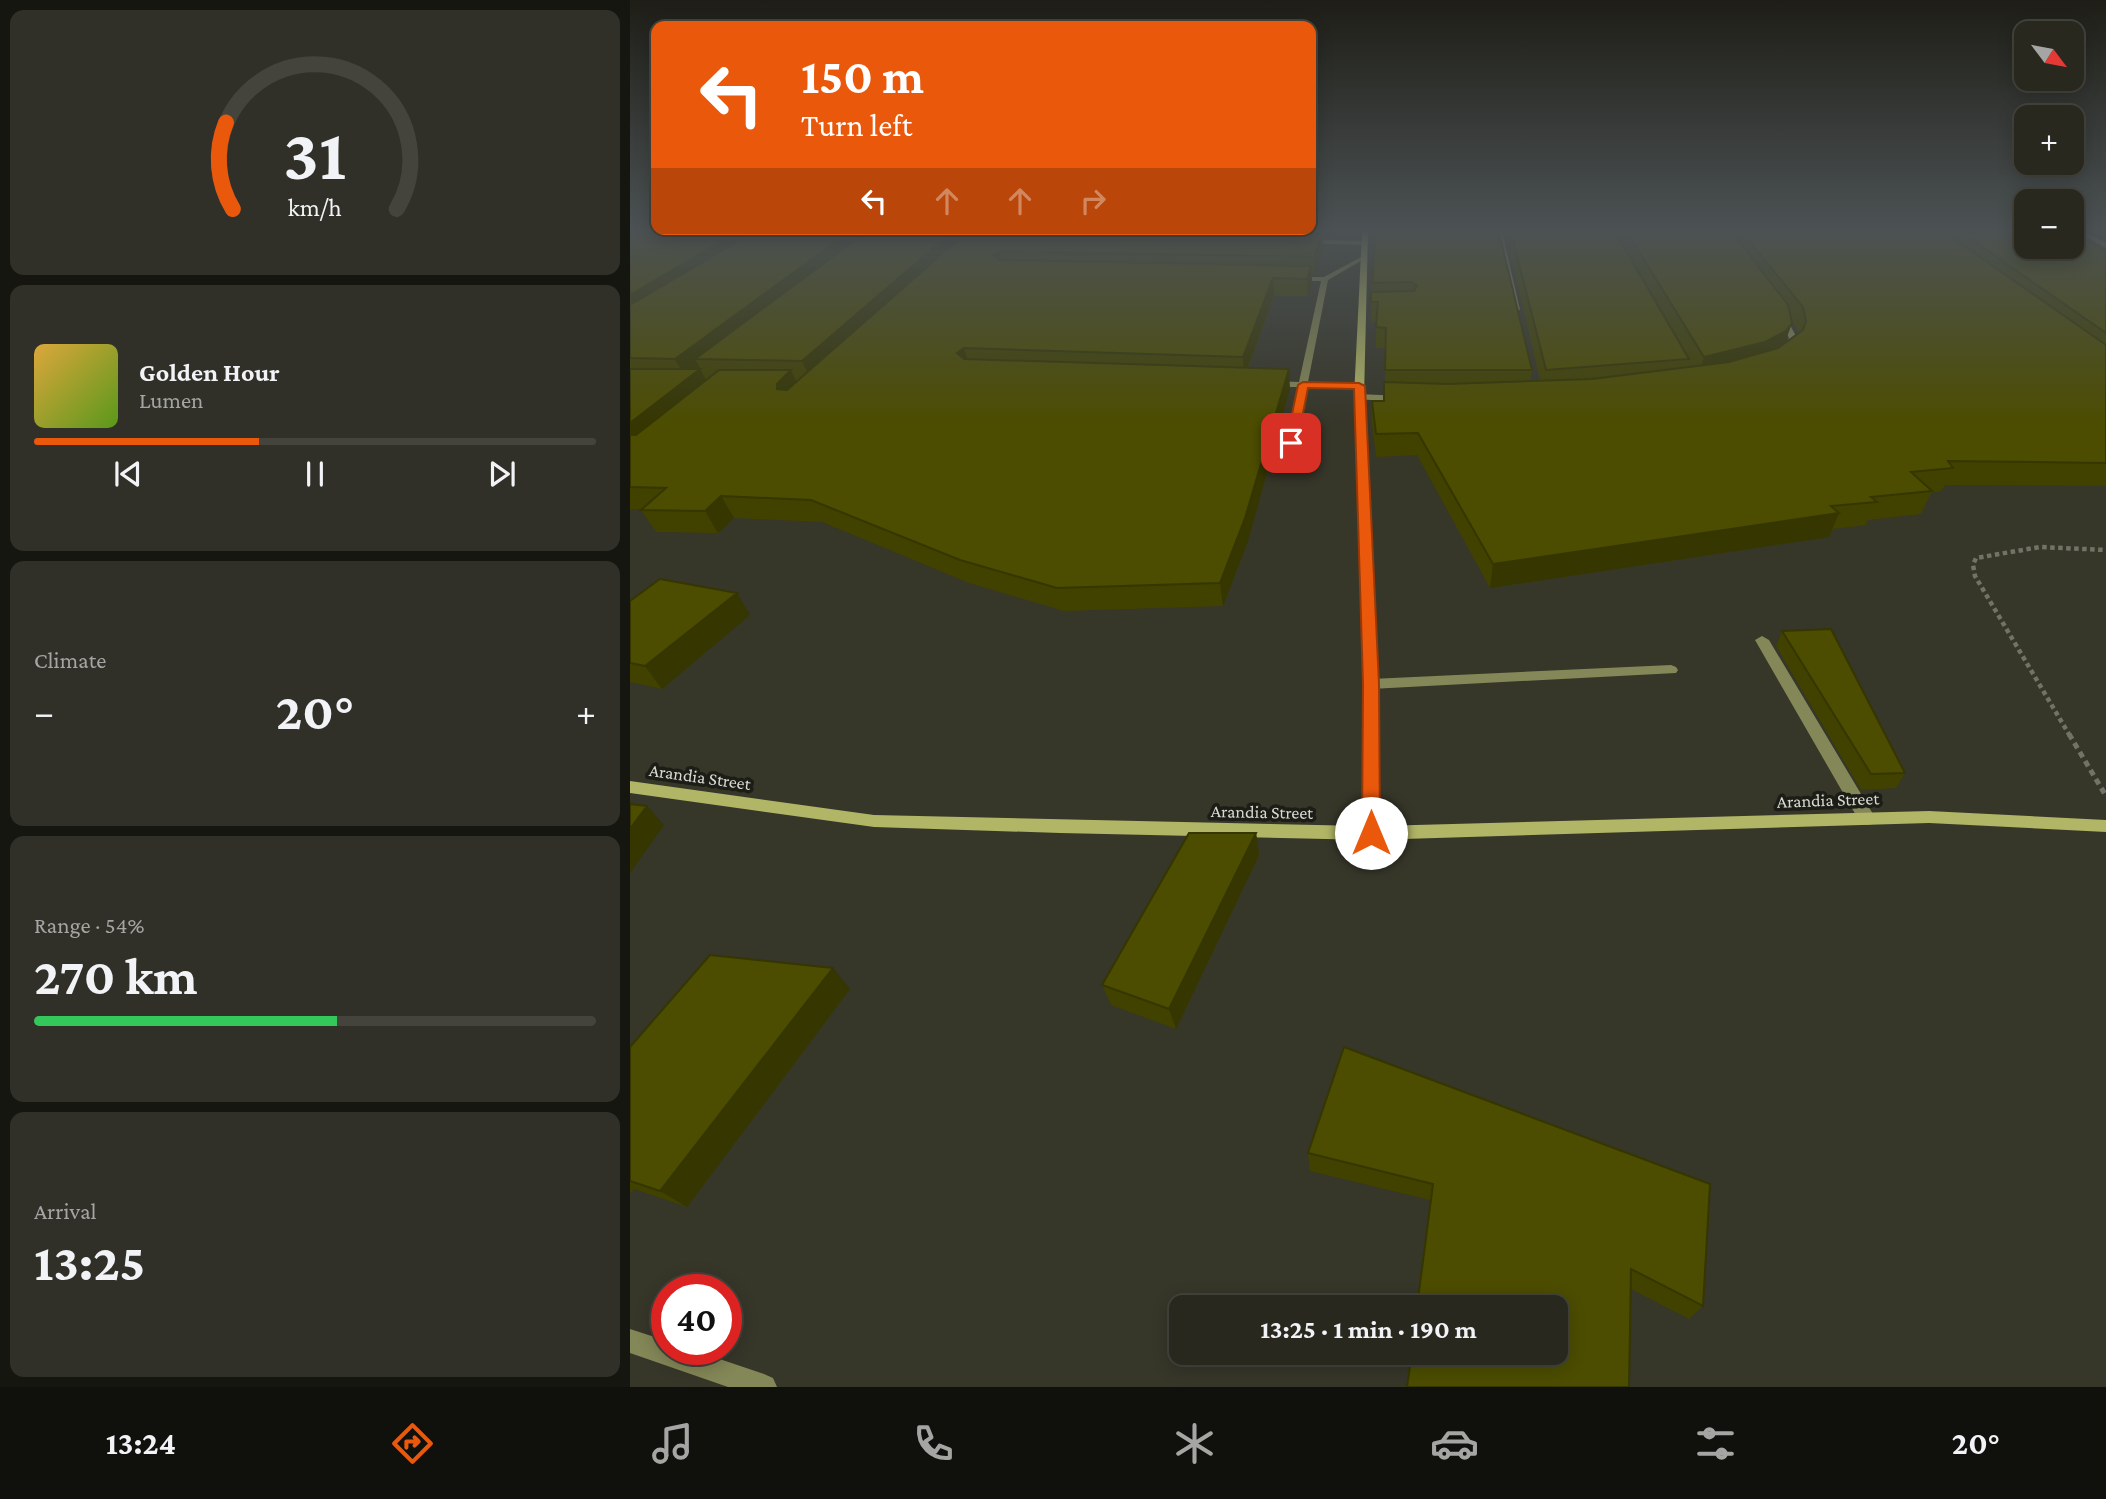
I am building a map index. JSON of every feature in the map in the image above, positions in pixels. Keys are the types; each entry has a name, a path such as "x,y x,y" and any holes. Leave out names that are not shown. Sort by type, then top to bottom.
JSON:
{"street":[{"path":"1291,443 1321,297"},
{"path":"1367,297 1359,391 1371,684 1371,833"},
{"path":"1514,297 1520,321"},
{"path":"1774,306 1788,324 1793,338 1790,351 1777,361"},
{"path":"1261,384 1359,391 1409,400"},
{"path":"1762,639 1867,818"},
{"path":"1371,684 1671,670"},
{"name":"Arandia Street","path":"630,787 874,821 1371,833 1942,817 2106,826"},
{"path":"630,1341 764,1387"}],"path":[{"path":"2106,550 2053,547 1994,552 1976,558 1973,565 1975,576 1995,612 2106,796"}],"building":[{"path":"644,297 760,297 675,359 630,358 630,305"},
{"path":"779,297 877,297 802,361 695,359"},
{"path":"893,297 1266,297 1243,357 964,348 957,353 964,359 1289,369 1245,518 1220,583 1057,588 960,560 811,500 721,496 705,511 641,510 666,488 630,487 630,435 636,435 719,370 791,370 777,384 777,389 787,390"},
{"path":"1371,297 1514,297 1532,370 1385,370 1386,328 1376,327 1378,302 1371,302"},
{"path":"1527,297 1653,297 1689,359 1546,370"},
{"path":"1667,297 1782,297 1788,305 1792,323 1786,331 1765,342 1704,357"},
{"path":"1795,297 2037,297 2106,345 2106,463 1948,461 1953,468 1911,472 1932,491 1871,497 1877,502 1831,506 1839,513 1493,564 1418,433 1376,434 1372,401 1384,401 1384,382 1448,384 1592,379 1729,362 1778,348 1803,330 1806,321 1803,307"},
{"path":"2054,297 2106,297 2106,333"},
{"path":"630,369 700,369 630,423"},
{"path":"660,579 737,593 645,666 630,663 630,601"},
{"path":"1831,629 1905,773 1871,774 1782,631"},
{"path":"630,804 647,806 630,829"},
{"path":"1189,833 1256,833 1169,1009 1102,985"},
{"path":"710,955 833,968 660,1191 630,1181 630,1047"},
{"path":"1344,1047 1710,1184 1703,1306 1631,1269 1629,1387 1407,1387 1410,1365 1568,1365 1568,1295 1419,1295 1433,1184 1308,1153"}],"route":[{"path":"1291,443 1303,385 1359,386 1371,684 1371,833"}]}
